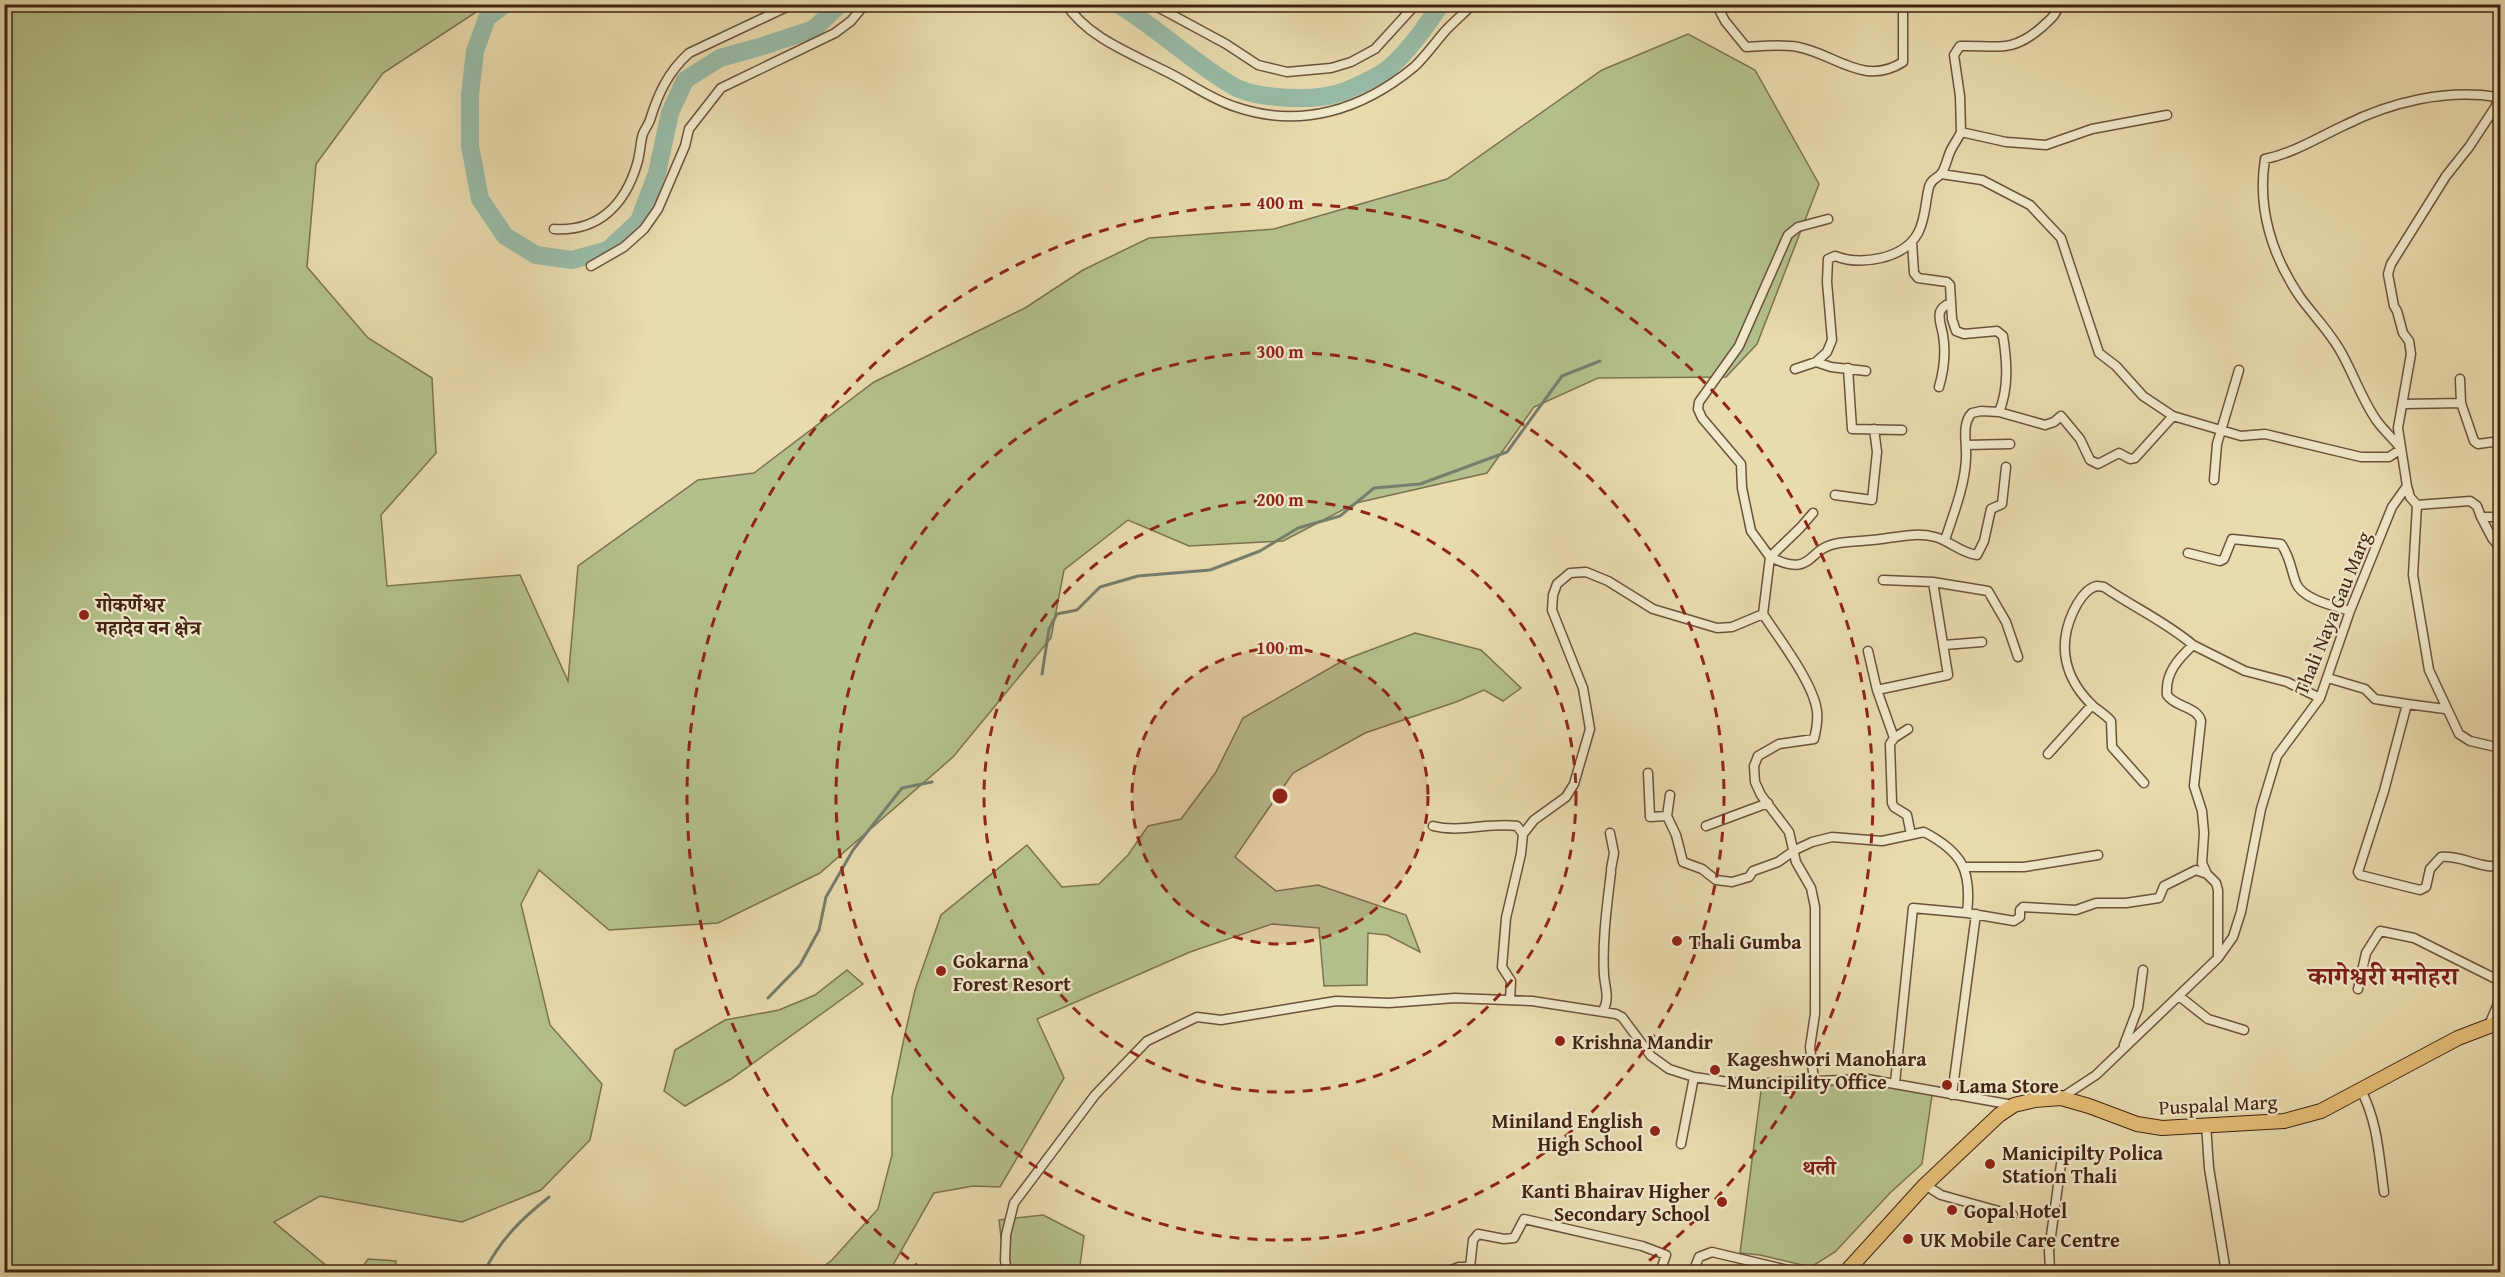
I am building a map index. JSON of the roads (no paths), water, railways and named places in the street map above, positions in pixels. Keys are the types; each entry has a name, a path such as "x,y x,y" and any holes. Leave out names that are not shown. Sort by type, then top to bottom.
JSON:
{"main road":[{"name":"Puspalal Marg","path":"1846,1272 1925,1185 1999,1115 2014,1105 2035,1100 2061,1098 2148,1127 2263,1124 2301,1118 2321,1112 2404,1065 2495,1024"}],"street":[{"path":"554,229 570,230 588,226 603,217 624,196 637,166 642,136 649,123 652,110 661,88 677,64 689,53 793,4"},
{"path":"591,266 624,247 644,229 658,209 685,146 689,129 721,88 730,81 835,33 851,21 865,4"},
{"path":"1066,4 1086,26 1117,47 1233,107 1256,113 1304,117 1323,115 1348,106 1401,76 1415,66 1448,28 1473,4"},
{"path":"1152,4 1226,44 1258,65 1287,72 1331,68 1351,62 1375,49 1416,4"},
{"path":"1716,4 1725,21 1746,46 1800,47 1856,69 1876,72 1892,69 1903,62 1903,4"},
{"path":"1795,369 1816,362 1827,352 1832,340 1827,282 1828,260 1835,256 1844,260 1874,260 1900,250 1912,242 1919,231 1925,213 1929,186 1934,178 1941,174 1962,132 1954,55 1960,46 2009,46 2030,37 2057,13 2059,4"},
{"path":"2401,449 2378,422 2361,394 2341,351 2299,295 2276,255 2266,219 2262,179 2265,159 2283,155 2348,123 2412,100 2499,97 2496,106 2469,147 2446,176 2391,264 2388,285 2403,333 2409,341 2411,354 2398,429 2407,486 2410,497 2417,505 2413,575 2428,670 2445,709 2462,738 2499,749"},
{"path":"1962,132 2006,142 2046,145 2092,129 2167,115"},
{"path":"1941,174 1982,180 2030,205 2061,238 2099,353 2116,366 2143,396 2173,416 2241,436 2265,434 2374,458 2389,457 2401,449"},
{"path":"1828,219 1798,227 1788,235 1739,346 1699,402 1698,409 1702,418 1741,464 1742,488 1751,531 1770,557 1788,565 1802,565 1836,543 1898,535 1919,535 1945,540 1973,555 1980,554 1991,509 2002,504 2006,467"},
{"path":"1912,242 1914,273 1918,278 1947,282 1950,285 1952,319 1956,331 1959,334 1997,331 2003,336 2006,355 2006,391 1999,412"},
{"path":"1939,387 1944,355 1943,335 1939,320 1940,311 1950,303"},
{"path":"2499,328 2500,339"},
{"path":"1816,362 1831,367 1866,371"},
{"path":"1848,368 1852,429 1902,430"},
{"path":"2214,480 2221,430 2239,370"},
{"path":"2460,379 2461,403 2475,444 2500,441"},
{"path":"2404,404 2461,403"},
{"path":"1945,540 1966,462 1965,433 1969,415 1981,411 1999,412 2045,425 2061,416 2080,439 2090,460 2098,464 2119,453 2130,459 2135,458 2173,416"},
{"path":"1835,495 1872,500 1878,452 1874,429"},
{"path":"1966,445 2010,444"},
{"name":"Thali Naya Gau Marg","path":"2061,1098 2096,1075 2218,958 2234,937 2241,912 2260,809 2277,756 2320,698 2350,611 2392,507 2407,486"},
{"path":"2417,505 2470,501 2477,506 2481,518 2500,548"},
{"path":"1813,513 1770,557 1763,614 1793,659 1809,689 1817,713 1814,739 1779,744 1758,756 1754,766 1755,782 1789,832 1796,862 1811,888 1815,907 1815,1014 1810,1047 1814,1080"},
{"path":"2481,518 2500,516"},
{"path":"2188,553 2222,561 2232,539 2281,544 2292,566 2299,589 2309,596 2350,611"},
{"path":"1510,1000 1511,981 1502,967 1506,918 1521,855 1523,834 1534,820 1566,797 1574,784 1590,729 1583,688 1552,610 1553,594 1557,585 1570,573 1586,572 1608,581 1653,609 1717,628 1732,627 1763,614"},
{"path":"1883,580 1933,582 1988,591 1999,613 2007,622 2018,657"},
{"path":"1877,690 1948,675 1933,582"},
{"path":"2144,783 2112,747 2110,722 2092,705 2079,688 2064,656 2064,640 2075,606 2092,586 2104,587 2142,613 2165,624 2193,645 2245,671 2287,682 2320,698"},
{"path":"1944,645 1982,642"},
{"path":"2193,645 2175,663 2166,688 2171,701 2200,716 2194,786 2202,811 2204,833 2202,863 2207,874 2216,883 2218,890 2218,958"},
{"path":"1868,651 1877,690 1894,738"},
{"path":"2328,678 2365,689 2374,699 2445,709"},
{"path":"2406,704 2384,791 2358,872 2360,875 2420,890 2426,887 2430,869 2441,857 2468,860 2490,868 2500,866"},
{"path":"2048,754 2092,705"},
{"path":"1908,729 1894,738 1890,744 1892,803 1894,807 1907,815 1911,835"},
{"path":"1648,773 1650,817 1667,816"},
{"path":"1670,795 1667,816 1676,835 1683,862 1702,869 1716,880 1732,882 1749,877 1753,871 1778,862 1795,850 1812,842 1832,837 1882,841 1924,832 1940,840 1958,856 1965,867 1971,914 1952,1095"},
{"path":"1706,826 1768,803"},
{"path":"1433,826 1443,829 1501,824 1517,826 1523,834"},
{"path":"1603,1011 1608,997 1604,973 1605,925 1614,853 1610,833"},
{"path":"1965,867 2024,867 2098,855"},
{"path":"1895,1083 1913,908 2014,921 2020,917 2020,910 2023,907 2076,910 2096,903 2146,901 2159,898 2164,886 2196,870 2207,874"},
{"path":"2358,989 2366,953 2380,931 2414,938 2500,981"},
{"path":"2124,1046 2138,1008 2143,970"},
{"path":"2179,996 2208,1019 2244,1030"},
{"path":"1007,1272 1006,1235 1014,1203 1095,1095 1147,1041 1197,1017 1221,1020 1336,1001 1389,1003 1455,998 1510,1000 1603,1011 1622,1017 1651,1056 1669,1069 1694,1077 1742,1084 1867,1079 2014,1105"},
{"path":"2495,1024 2500,999"},
{"path":"1681,1144 1694,1077"},
{"path":"2361,1090 2375,1124 2384,1192"},
{"path":"2206,1124 2208,1168 2226,1272"},
{"path":"2050,1272 2049,1250 2061,1164"},
{"path":"1925,1185 1941,1195 2013,1215"},
{"path":"1446,1272 1459,1267 1470,1270 1473,1240 1478,1234 1504,1239 1514,1238 1524,1219 1642,1246 1666,1255 1660,1272"},
{"path":"1693,1272 1699,1257 1712,1252 1796,1272"}],"waterway":[{"path":"505,4 487,18 475,51 470,95 470,146 480,199 505,236 536,255 572,260 608,250 639,221 657,173 670,113 685,80 720,58 814,29 840,4"},
{"path":"1118,4 1233,86 1255,94 1284,98 1313,98 1341,92 1385,71 1410,46 1441,4"},
{"path":"1042,674 1049,629 1057,614 1077,610 1100,587 1138,576 1210,570 1260,551 1298,528 1340,516 1374,488 1420,484 1507,452 1562,376 1600,361"},
{"path":"768,998 800,965 819,930 826,897 853,850 902,788 932,782"},
{"path":"484,1272 512,1231 549,1197"}],"place":[{"name":"गोकर्णेश्वर महादेव वन क्षेत्र","path":"84,615"},
{"name":"Thali Gumba","path":"1677,941"},
{"name":"Gokarna Forest Resort","path":"941,971"},
{"name":"Krishna Mandir","path":"1560,1041"},
{"name":"Kageshwori Manohara Muncipility Office","path":"1715,1070"},
{"name":"Lama Store","path":"1947,1085"},
{"name":"Miniland English High School","path":"1655,1131"},
{"name":"Manicipilty Polica Station Thali","path":"1990,1164"},
{"name":"Kanti Bhairav Higher Secondary School","path":"1722,1202"},
{"name":"Gopal Hotel","path":"1952,1210"},
{"name":"UK Mobile Care Centre","path":"1908,1239"}],"district":[{"name":"कागेश्वरी मनोहरा","path":"2383,975"},
{"name":"थली","path":"1819,1167"}]}
